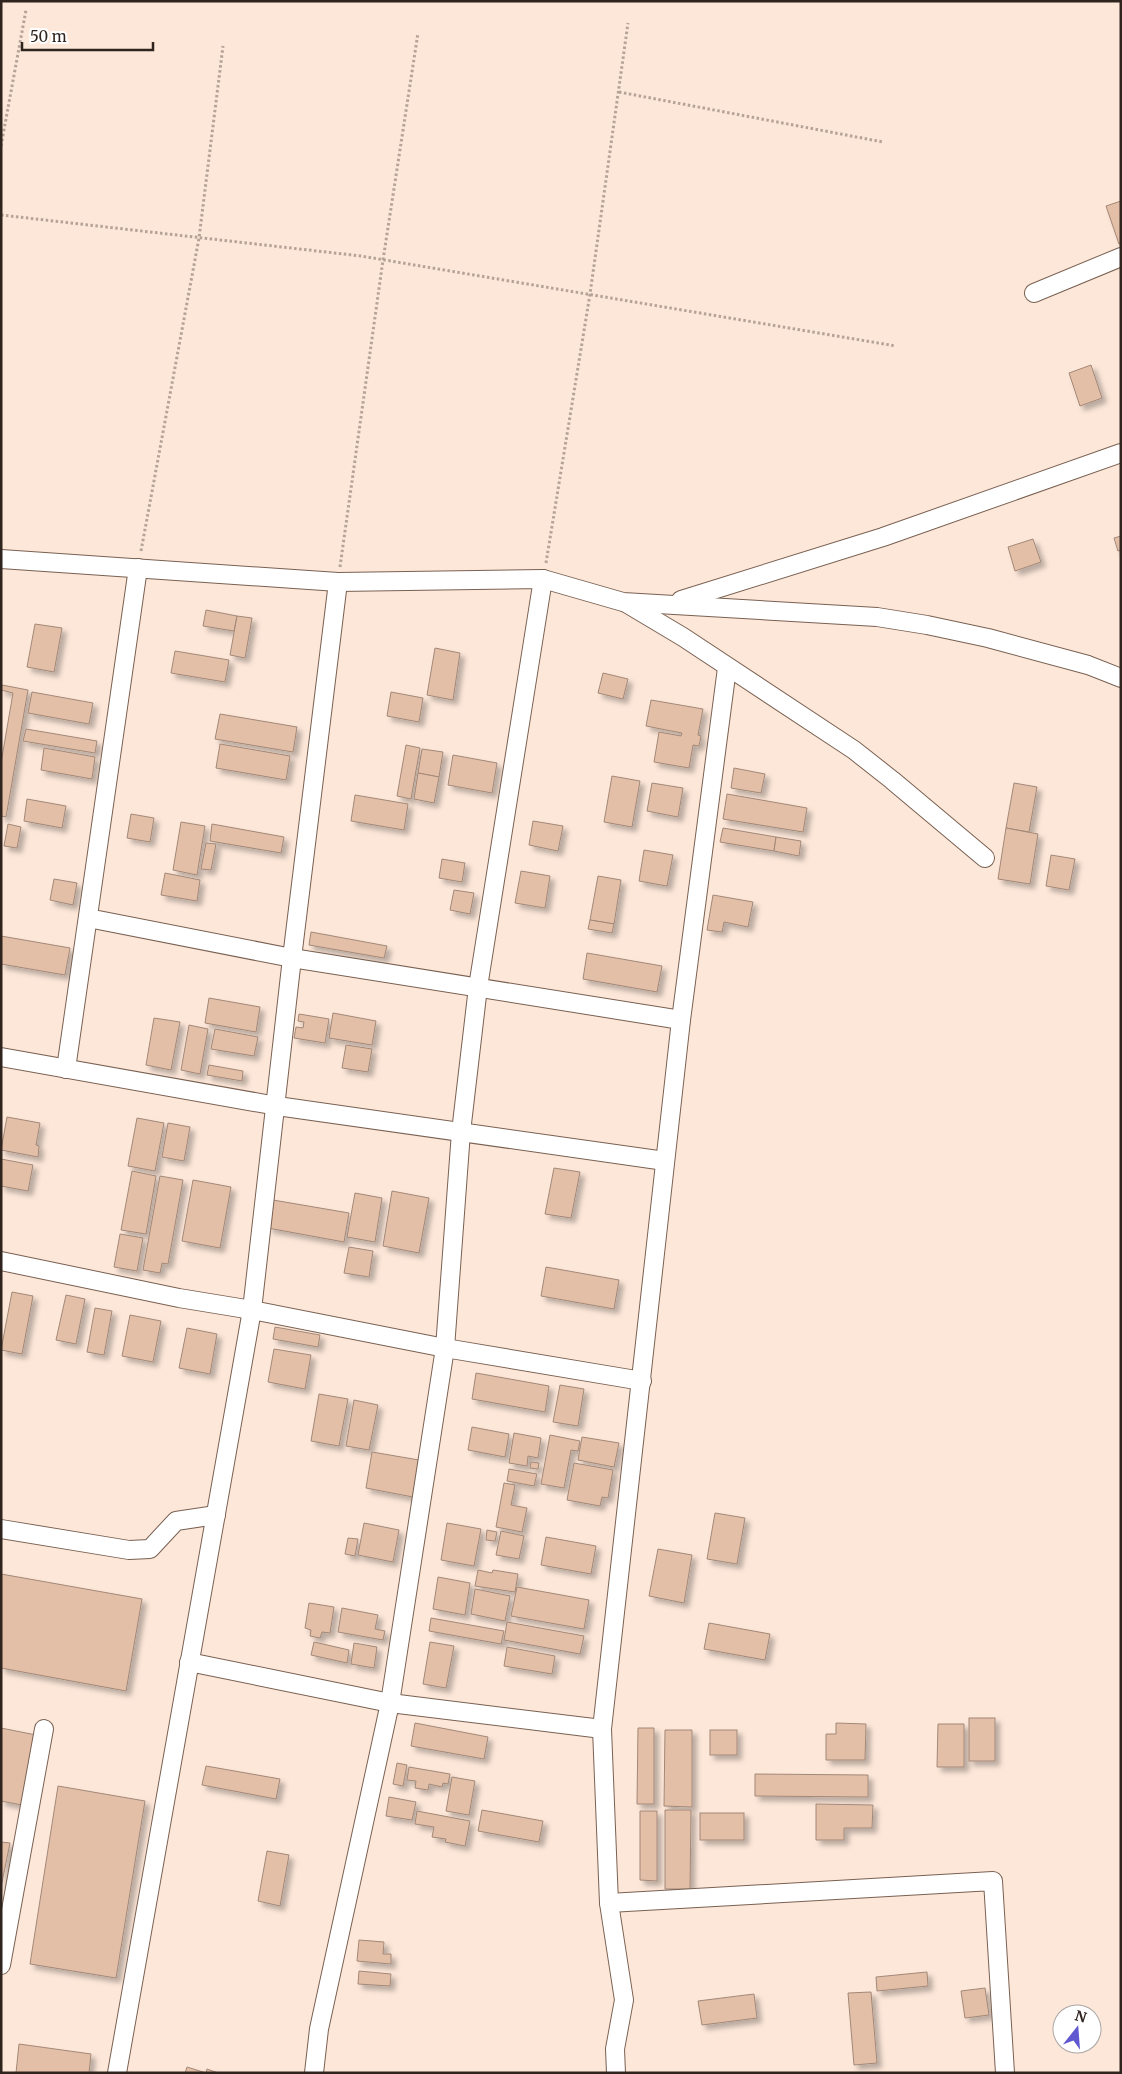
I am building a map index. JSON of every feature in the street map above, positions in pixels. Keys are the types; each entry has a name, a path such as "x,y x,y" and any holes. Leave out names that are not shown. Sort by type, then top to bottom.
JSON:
{"street":[{"path":"1034,293 1121,257"},
{"path":"669,604 883,537 1121,453"},
{"path":"1,559 338,582 543,579 623,602 877,617 988,638 1088,665 1121,678"},
{"path":"66,1069 138,568"},
{"path":"314,2073 319,2029 390,1703 445,1348 461,1132 478,987 543,579"},
{"path":"117,2073 252,1310 277,1106 292,958 338,582"},
{"path":"623,602 683,637 727,668 854,750 985,858"},
{"path":"616,2073 615,2049 624,2000 609,1903 602,1729 681,1020 727,668"},
{"path":"88,918 292,958 681,1020"},
{"path":"1,1058 277,1106 666,1161"},
{"path":"1,1261 180,1298 252,1310 445,1348 642,1381"},
{"path":"1,1529 129,1550 150,1549 176,1521 216,1515"},
{"path":"189,1662 390,1703 602,1729"},
{"path":"1,1965 5,1920 44,1729"},
{"path":"609,1903 993,1881 1005,2073"}],"path":[{"path":"1,146 26,10"},
{"path":"543,579 590,294 628,23"},
{"path":"338,582 383,260 418,33"},
{"path":"138,568 199,238 222,46"},
{"path":"619,92 883,142"},
{"path":"1,215 383,260 896,346"}],"building":[{"path":"1121,201 1121,243 1119,244 1106,206"},
{"path":"1091,365 1102,398 1080,406 1069,373"},
{"path":"1121,536 1121,550 1118,551 1114,538"},
{"path":"1033,539 1041,562 1015,571 1008,547"},
{"path":"206,610 237,616 234,631 203,626"},
{"path":"237,616 252,618 245,658 230,655"},
{"path":"35,624 62,628 54,672 27,667"},
{"path":"435,648 460,653 453,700 427,695"},
{"path":"175,651 229,660 225,682 171,673"},
{"path":"603,673 628,679 623,699 598,693"},
{"path":"2,685 28,690 6,817 1,816 1,763 13,693 1,690"},
{"path":"32,692 93,703 89,724 28,713"},
{"path":"391,692 423,698 419,722 387,716"},
{"path":"651,700 703,709 698,735 701,736 699,746 693,745 689,768 654,762 659,732 681,736 682,733 646,726"},
{"path":"220,714 297,727 293,752 215,739"},
{"path":"26,729 97,741 95,753 23,741"},
{"path":"220,744 290,756 286,780 216,768"},
{"path":"406,745 420,748 411,799 397,796"},
{"path":"44,748 95,757 92,779 41,770"},
{"path":"422,749 443,752 439,777 418,773"},
{"path":"453,755 497,763 492,793 448,785"},
{"path":"734,768 765,774 761,793 731,788"},
{"path":"418,773 439,777 434,803 414,799"},
{"path":"612,776 640,781 632,827 604,822"},
{"path":"652,783 683,788 678,817 647,811"},
{"path":"1014,783 1037,787 1029,832 1006,828"},
{"path":"727,794 807,808 803,832 723,819"},
{"path":"355,795 408,804 404,830 351,821"},
{"path":"27,799 66,806 62,828 24,821"},
{"path":"131,814 154,818 150,842 127,838"},
{"path":"533,821 563,826 558,851 529,845"},
{"path":"181,822 205,826 197,875 173,870"},
{"path":"8,824 21,827 17,848 4,846"},
{"path":"212,824 284,837 281,853 210,841"},
{"path":"723,828 776,837 774,851 720,842"},
{"path":"1006,828 1038,834 1030,884 998,879"},
{"path":"776,837 801,841 799,856 774,851"},
{"path":"206,843 216,844 211,870 201,869"},
{"path":"644,850 673,855 667,886 639,881"},
{"path":"1051,855 1075,859 1069,890 1046,886"},
{"path":"442,859 465,863 462,882 439,878"},
{"path":"521,871 550,876 545,908 515,903"},
{"path":"165,873 200,880 197,901 161,895"},
{"path":"598,876 621,880 614,924 590,920"},
{"path":"54,879 77,883 73,905 50,900"},
{"path":"454,890 474,893 470,914 450,910"},
{"path":"713,895 753,902 748,927 724,922 722,932 707,930"},
{"path":"590,920 614,924 612,933 588,929"},
{"path":"311,932 387,946 384,958 309,945"},
{"path":"1,936 70,948 65,975 1,964"},
{"path":"587,953 662,966 657,992 583,979"},
{"path":"209,998 260,1007 256,1032 205,1023"},
{"path":"333,1013 376,1021 372,1045 329,1038"},
{"path":"299,1014 329,1019 325,1043 294,1038 296,1027 303,1028 304,1022 298,1021"},
{"path":"154,1018 180,1022 171,1070 146,1065"},
{"path":"189,1025 208,1029 200,1074 181,1070"},
{"path":"215,1029 258,1037 254,1056 211,1049"},
{"path":"346,1045 372,1049 368,1072 342,1068"},
{"path":"209,1065 243,1071 242,1081 207,1075"},
{"path":"7,1117 40,1123 36,1145 39,1146 38,1157 1,1150"},
{"path":"137,1118 164,1123 155,1171 128,1166"},
{"path":"168,1123 190,1127 184,1161 162,1157"},
{"path":"1,1159 33,1165 28,1191 1,1186"},
{"path":"554,1168 580,1172 571,1218 545,1214"},
{"path":"132,1171 156,1176 146,1234 121,1230"},
{"path":"160,1176 183,1180 168,1264 162,1263 160,1273 143,1270"},
{"path":"193,1180 231,1187 220,1248 182,1241"},
{"path":"392,1191 429,1198 419,1253 383,1246"},
{"path":"355,1193 382,1198 375,1242 347,1237"},
{"path":"273,1200 349,1213 344,1242 268,1228"},
{"path":"120,1234 143,1238 137,1271 114,1267"},
{"path":"349,1247 373,1251 369,1277 344,1273"},
{"path":"546,1267 619,1280 614,1309 541,1296"},
{"path":"12,1292 33,1296 22,1354 1,1350"},
{"path":"66,1295 85,1299 76,1344 56,1340"},
{"path":"95,1308 112,1311 104,1355 87,1352"},
{"path":"130,1315 161,1321 153,1362 122,1356"},
{"path":"275,1327 320,1335 318,1347 273,1339"},
{"path":"187,1328 217,1334 210,1374 179,1368"},
{"path":"274,1349 311,1355 305,1389 268,1382"},
{"path":"476,1373 549,1386 545,1412 472,1399"},
{"path":"560,1385 584,1389 578,1426 553,1422"},
{"path":"319,1394 348,1399 339,1446 311,1441"},
{"path":"354,1400 378,1405 369,1450 346,1446"},
{"path":"472,1427 509,1434 505,1457 468,1450"},
{"path":"514,1433 541,1438 538,1458 528,1456 527,1466 509,1463"},
{"path":"550,1435 580,1441 578,1451 571,1450 564,1488 541,1484"},
{"path":"582,1437 619,1443 614,1467 578,1460"},
{"path":"372,1452 419,1460 413,1497 366,1488"},
{"path":"531,1462 539,1463 538,1469 530,1468"},
{"path":"574,1463 613,1470 608,1498 602,1497 600,1506 567,1500"},
{"path":"509,1469 537,1474 534,1486 507,1481"},
{"path":"504,1483 515,1485 511,1505 527,1508 522,1532 496,1527"},
{"path":"715,1513 745,1518 737,1564 707,1559"},
{"path":"364,1523 399,1530 393,1562 358,1555"},
{"path":"447,1523 481,1529 474,1566 441,1560"},
{"path":"487,1530 497,1532 495,1541 486,1540"},
{"path":"501,1531 524,1536 519,1559 496,1555"},
{"path":"546,1537 596,1546 591,1574 541,1565"},
{"path":"348,1538 358,1539 355,1556 345,1554"},
{"path":"658,1549 692,1555 684,1603 649,1596"},
{"path":"478,1570 492,1573 493,1570 518,1574 515,1592 475,1586"},
{"path":"1,1574 142,1599 126,1691 1,1668"},
{"path":"438,1577 470,1583 465,1615 433,1609"},
{"path":"517,1587 589,1600 584,1629 511,1616"},
{"path":"475,1589 510,1596 505,1621 471,1614"},
{"path":"309,1603 334,1607 330,1633 322,1632 320,1638 310,1636 311,1630 305,1628"},
{"path":"342,1608 378,1615 375,1629 385,1631 383,1640 338,1632"},
{"path":"431,1618 504,1631 501,1644 429,1631"},
{"path":"507,1622 584,1636 580,1654 504,1640"},
{"path":"709,1623 770,1634 765,1660 704,1649"},
{"path":"314,1642 349,1650 347,1663 311,1655"},
{"path":"430,1642 454,1646 446,1688 423,1684"},
{"path":"354,1643 377,1647 374,1668 351,1664"},
{"path":"507,1647 555,1656 552,1674 504,1666"},
{"path":"969,1718 995,1718 995,1761 969,1761"},
{"path":"415,1723 488,1737 484,1759 411,1746"},
{"path":"836,1723 866,1724 865,1760 826,1760 826,1734 836,1734"},
{"path":"938,1724 964,1724 964,1767 937,1767"},
{"path":"1,1728 36,1735 22,1805 1,1801"},
{"path":"638,1728 654,1728 654,1804 637,1804"},
{"path":"665,1730 692,1730 692,1807 664,1806"},
{"path":"710,1730 737,1730 737,1755 710,1755"},
{"path":"397,1763 407,1765 403,1786 393,1784"},
{"path":"206,1766 280,1779 276,1799 202,1785"},
{"path":"409,1767 450,1774 448,1784 443,1783 442,1787 429,1784 428,1790 415,1788 416,1781 407,1780"},
{"path":"755,1774 868,1775 868,1797 755,1796"},
{"path":"452,1777 475,1781 469,1815 446,1811"},
{"path":"58,1786 145,1801 116,1978 30,1964"},
{"path":"389,1797 416,1802 412,1820 386,1816"},
{"path":"816,1804 873,1805 872,1828 844,1828 844,1840 816,1840"},
{"path":"482,1810 543,1821 539,1842 478,1831"},
{"path":"665,1810 691,1810 690,1889 665,1889"},
{"path":"417,1811 470,1821 465,1846 445,1842 446,1839 432,1837 434,1827 415,1824"},
{"path":"640,1811 657,1811 657,1881 640,1880"},
{"path":"700,1813 744,1813 744,1840 700,1840"},
{"path":"1,1842 10,1843 1,1887"},
{"path":"267,1851 289,1855 280,1906 258,1901"},
{"path":"359,1940 384,1942 383,1954 391,1954 391,1964 357,1961"},
{"path":"359,1971 391,1974 390,1986 358,1984"},
{"path":"927,1972 928,1986 877,1991 876,1977"},
{"path":"985,1988 989,2015 965,2018 961,1991"},
{"path":"871,1992 877,2063 854,2065 848,1993"},
{"path":"754,1994 757,2018 702,2025 698,2001"},
{"path":"19,2044 91,2054 89,2073 16,2073"},
{"path":"187,2067 206,2073 185,2073"},
{"path":"207,2069 218,2073 206,2073"}]}
